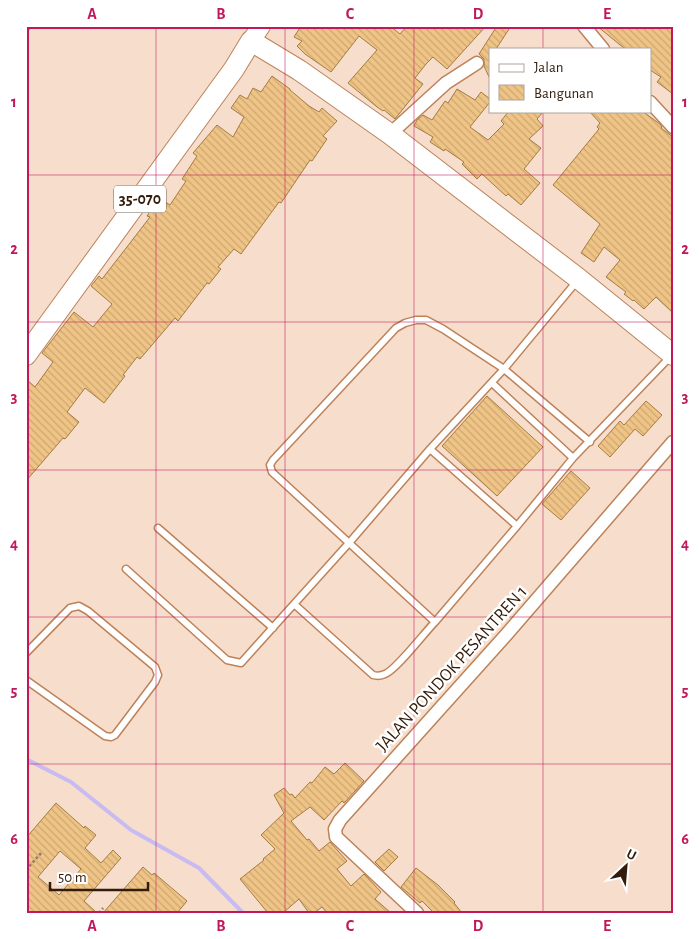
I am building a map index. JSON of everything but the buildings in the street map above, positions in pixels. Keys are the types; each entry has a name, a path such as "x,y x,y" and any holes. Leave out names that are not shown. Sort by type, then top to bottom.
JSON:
{"main road":[{"name":"35-070","path":"26,356 234,69 256,34 299,70 390,134 573,286 673,354"}],"street":[{"path":"584,26 602,48"},
{"path":"390,134 446,83 477,63"},
{"path":"652,104 673,126"},
{"name":"JALAN PONDOK PESANTREN 1","path":"417,913 336,837 335,829 340,820 506,635 673,442"}],"lane":[{"path":"126,569 227,660 241,663 349,543 430,449 492,383 573,286"},
{"path":"434,622 272,472 270,465 273,460 396,328 416,320 426,320 443,328 504,369 590,442"},
{"path":"294,604 373,675 386,674 434,622 574,458 673,354"},
{"path":"492,383 574,458"},
{"path":"430,449 517,526"},
{"path":"158,528 273,628"},
{"path":"26,653 70,608 80,606 155,667 158,675 155,682 115,735 111,737 105,736 26,680"}],"path":[{"path":"26,870 42,852"},
{"path":"99,913 103,908"}],"waterway":[{"path":"26,759 71,782 131,830 199,868 243,913"}]}
